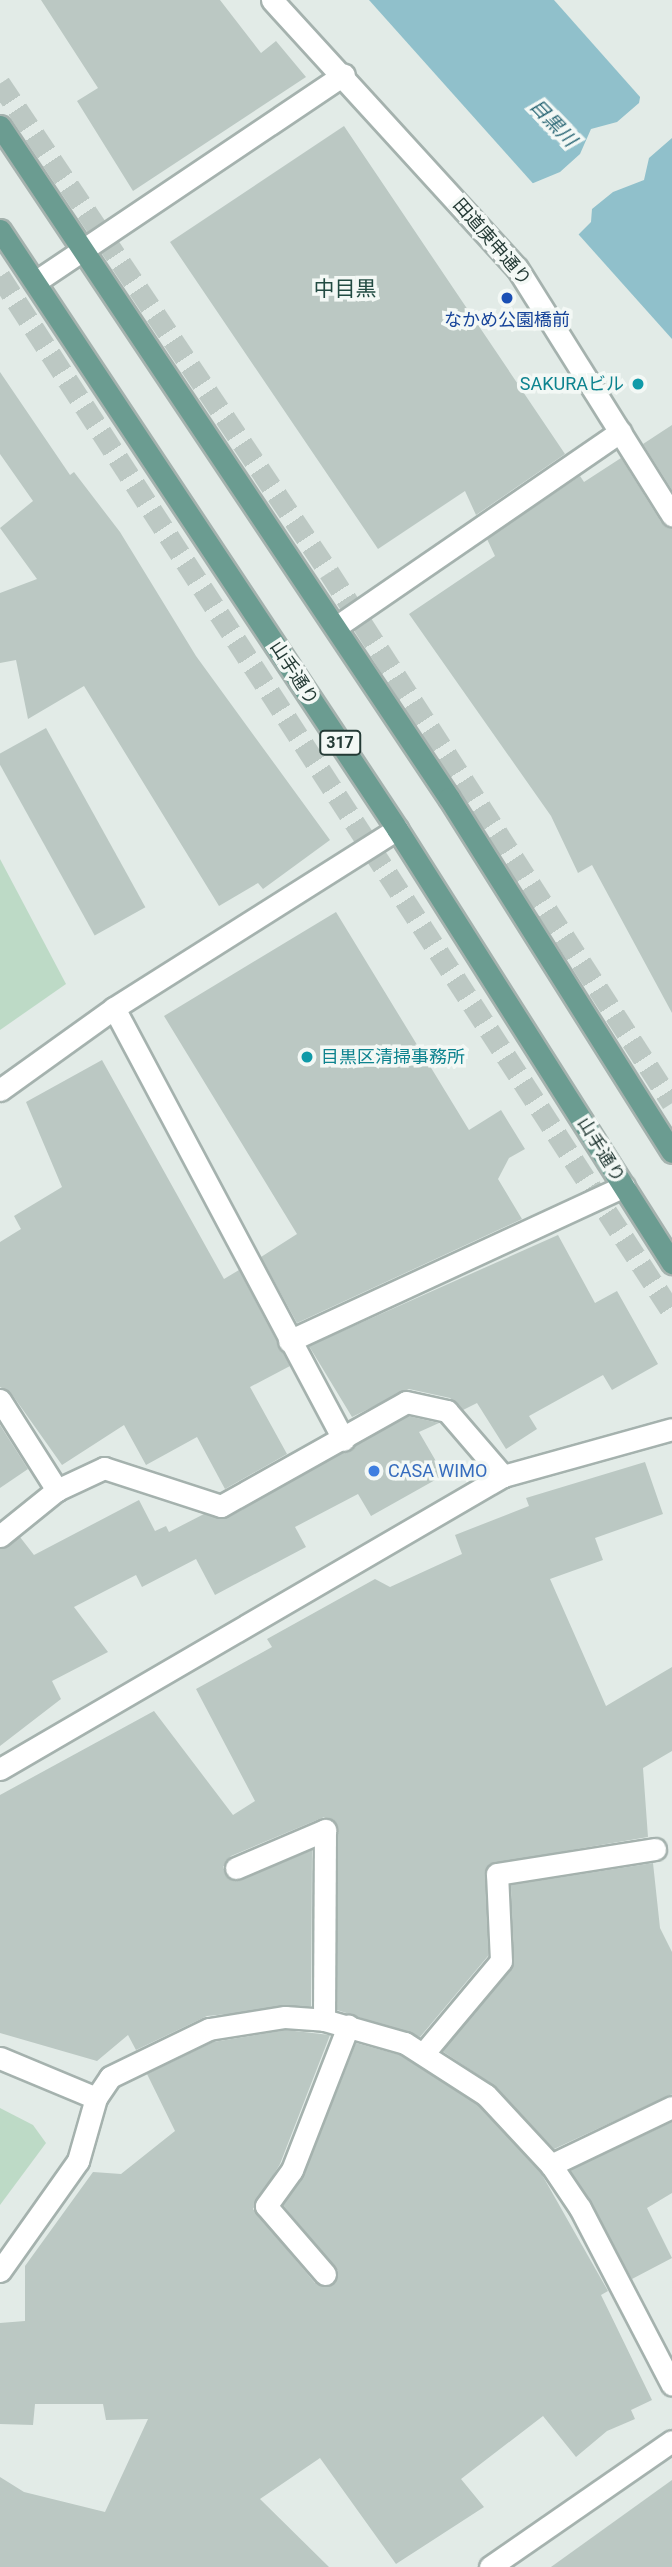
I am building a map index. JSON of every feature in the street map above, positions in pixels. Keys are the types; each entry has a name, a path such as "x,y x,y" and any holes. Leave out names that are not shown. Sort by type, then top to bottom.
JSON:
{"main road":[{"path":"0,126 335,627 672,1152"},
{"name":"山手通り","path":"0,230 397,829 672,1263"}],"street":[{"name":"田道庚申通り","path":"272,0 344,74 517,268 672,514"},
{"path":"35,282 344,74"},
{"path":"335,627 620,432"},
{"path":"0,1090 114,1008 397,829"},
{"path":"114,1008 344,1440"},
{"path":"289,1341 624,1186"},
{"path":"0,1400 57,1490"},
{"path":"0,1536 57,1490 104,1468 221,1506 344,1440 406,1402 447,1411 503,1476"},
{"path":"0,1769 503,1476 672,1429"},
{"path":"236,1868 325,1830 324,2020"},
{"path":"423,2054 501,1961 497,1874 656,1849"},
{"path":"0,2271 78,2161 96,2098 110,2077 209,2029 285,2017 324,2020 348,2026 423,2054 486,2095 551,2165 580,2208 672,2385"},
{"path":"325,2274 265,2206 292,2170 348,2026"},
{"path":"0,2058 96,2098"},
{"path":"551,2165 672,2107"},
{"path":"490,2567 672,2441"}],"green space":[{"path":"0,859 66,984 0,1030"},
{"path":"0,2108 33,2125 46,2143 0,2205"}],"water":[{"name":"目黒川","path":"369,0 554,0 672,133 672,339"}],"pier":[{"path":"641,92 672,128 672,138 649,158 644,180 613,192 592,209 591,222 577,236 531,184 560,172 580,154 591,129 617,122 639,103"}],"building":[{"path":"41,0 220,0 261,53 276,41 306,77 133,191 77,101 98,88"},
{"path":"344,126 565,454 476,515 465,491 378,549 170,242"},
{"path":"0,372 70,475 74,472 120,532 196,656 330,840 263,889 258,883 219,906 84,686 28,719 16,660 0,663 0,593 37,579 0,528 33,501 0,454"},
{"path":"672,425 672,490 643,444"},
{"path":"621,458 661,522 672,528 672,1013 592,865 578,873 551,816 409,614 495,556 487,539 580,476 584,482"},
{"path":"46,728 145,907 95,935 0,765 0,753"},
{"path":"336,912 469,1130 501,1110 525,1149 509,1158 498,1179 522,1219 297,1323 261,1257 297,1234 164,1016"},
{"path":"102,1060 224,1279 239,1270 290,1366 250,1387 287,1454 225,1489 197,1437 146,1465 124,1425 62,1465 11,1393 0,1387 0,1242 21,1229 14,1216 62,1187 26,1102"},
{"path":"558,1235 595,1303 617,1291 658,1364 612,1390 603,1375 529,1416 537,1429 506,1449 477,1403 463,1410 450,1398 409,1389 352,1417 309,1346"},
{"path":"408,1416 439,1423 419,1432 444,1475 371,1516 358,1494 295,1527 306,1547 215,1595 196,1559 142,1587 136,1575 74,1607 108,1652 52,1681 61,1699 0,1746 0,1549 20,1537 34,1555 139,1500 155,1531 166,1526 169,1532 204,1514 227,1518"},
{"path":"0,1425 28,1469 0,1488"},
{"path":"645,1462 663,1514 595,1538 603,1560 550,1579 606,1706 672,1667 672,1751 643,1768 648,1837 489,1864 488,1956 420,2037 337,2010 338,1830 324,1817 231,1856 223,1867 229,1879 241,1880 312,1850 311,2006 207,2016 136,2050 128,2035 97,2061 0,2033 0,1795 154,1711 233,1815 255,1801 196,1689 272,1647 267,1639 375,1579 390,1587 462,1554 455,1535 529,1506 526,1498"},
{"path":"653,1863 660,1928 672,1952 672,2094 554,2149 495,2086 442,2051 512,1969 511,1885"},
{"path":"286,2030 330,2035 280,2164 253,2209 315,2283 333,2284 338,2271 283,2205 304,2175 356,2043 400,2055 478,2105 541,2173 608,2291 601,2295 652,2400 631,2410 635,2419 607,2431 576,2457 543,2416 461,2479 484,2507 396,2564 320,2458 260,2499 329,2567 0,2567 0,2477 24,2492 105,2512 148,2419 106,2420 103,2404 35,2404 33,2425 0,2424 0,2323 25,2321 25,2266 93,2172 121,2174 175,2131 147,2074 213,2042"},
{"path":"672,2122 672,2193 647,2208 672,2258 632,2279 570,2170"},
{"path":"672,2480 672,2567 551,2567"}],"tunnel":[{"path":"0,83 329,572 672,1103"},
{"path":"0,276 672,1312"}],"place":[{"name":"なかめ公園橋前","path":"507,298"},
{"name":"SAKURAビル","path":"638,384"},
{"name":"目黒区清掃事務所","path":"307,1057"},
{"name":"CASA WIMO","path":"374,1471"}],"district":[{"name":"中目黒","path":"345,289"}]}
